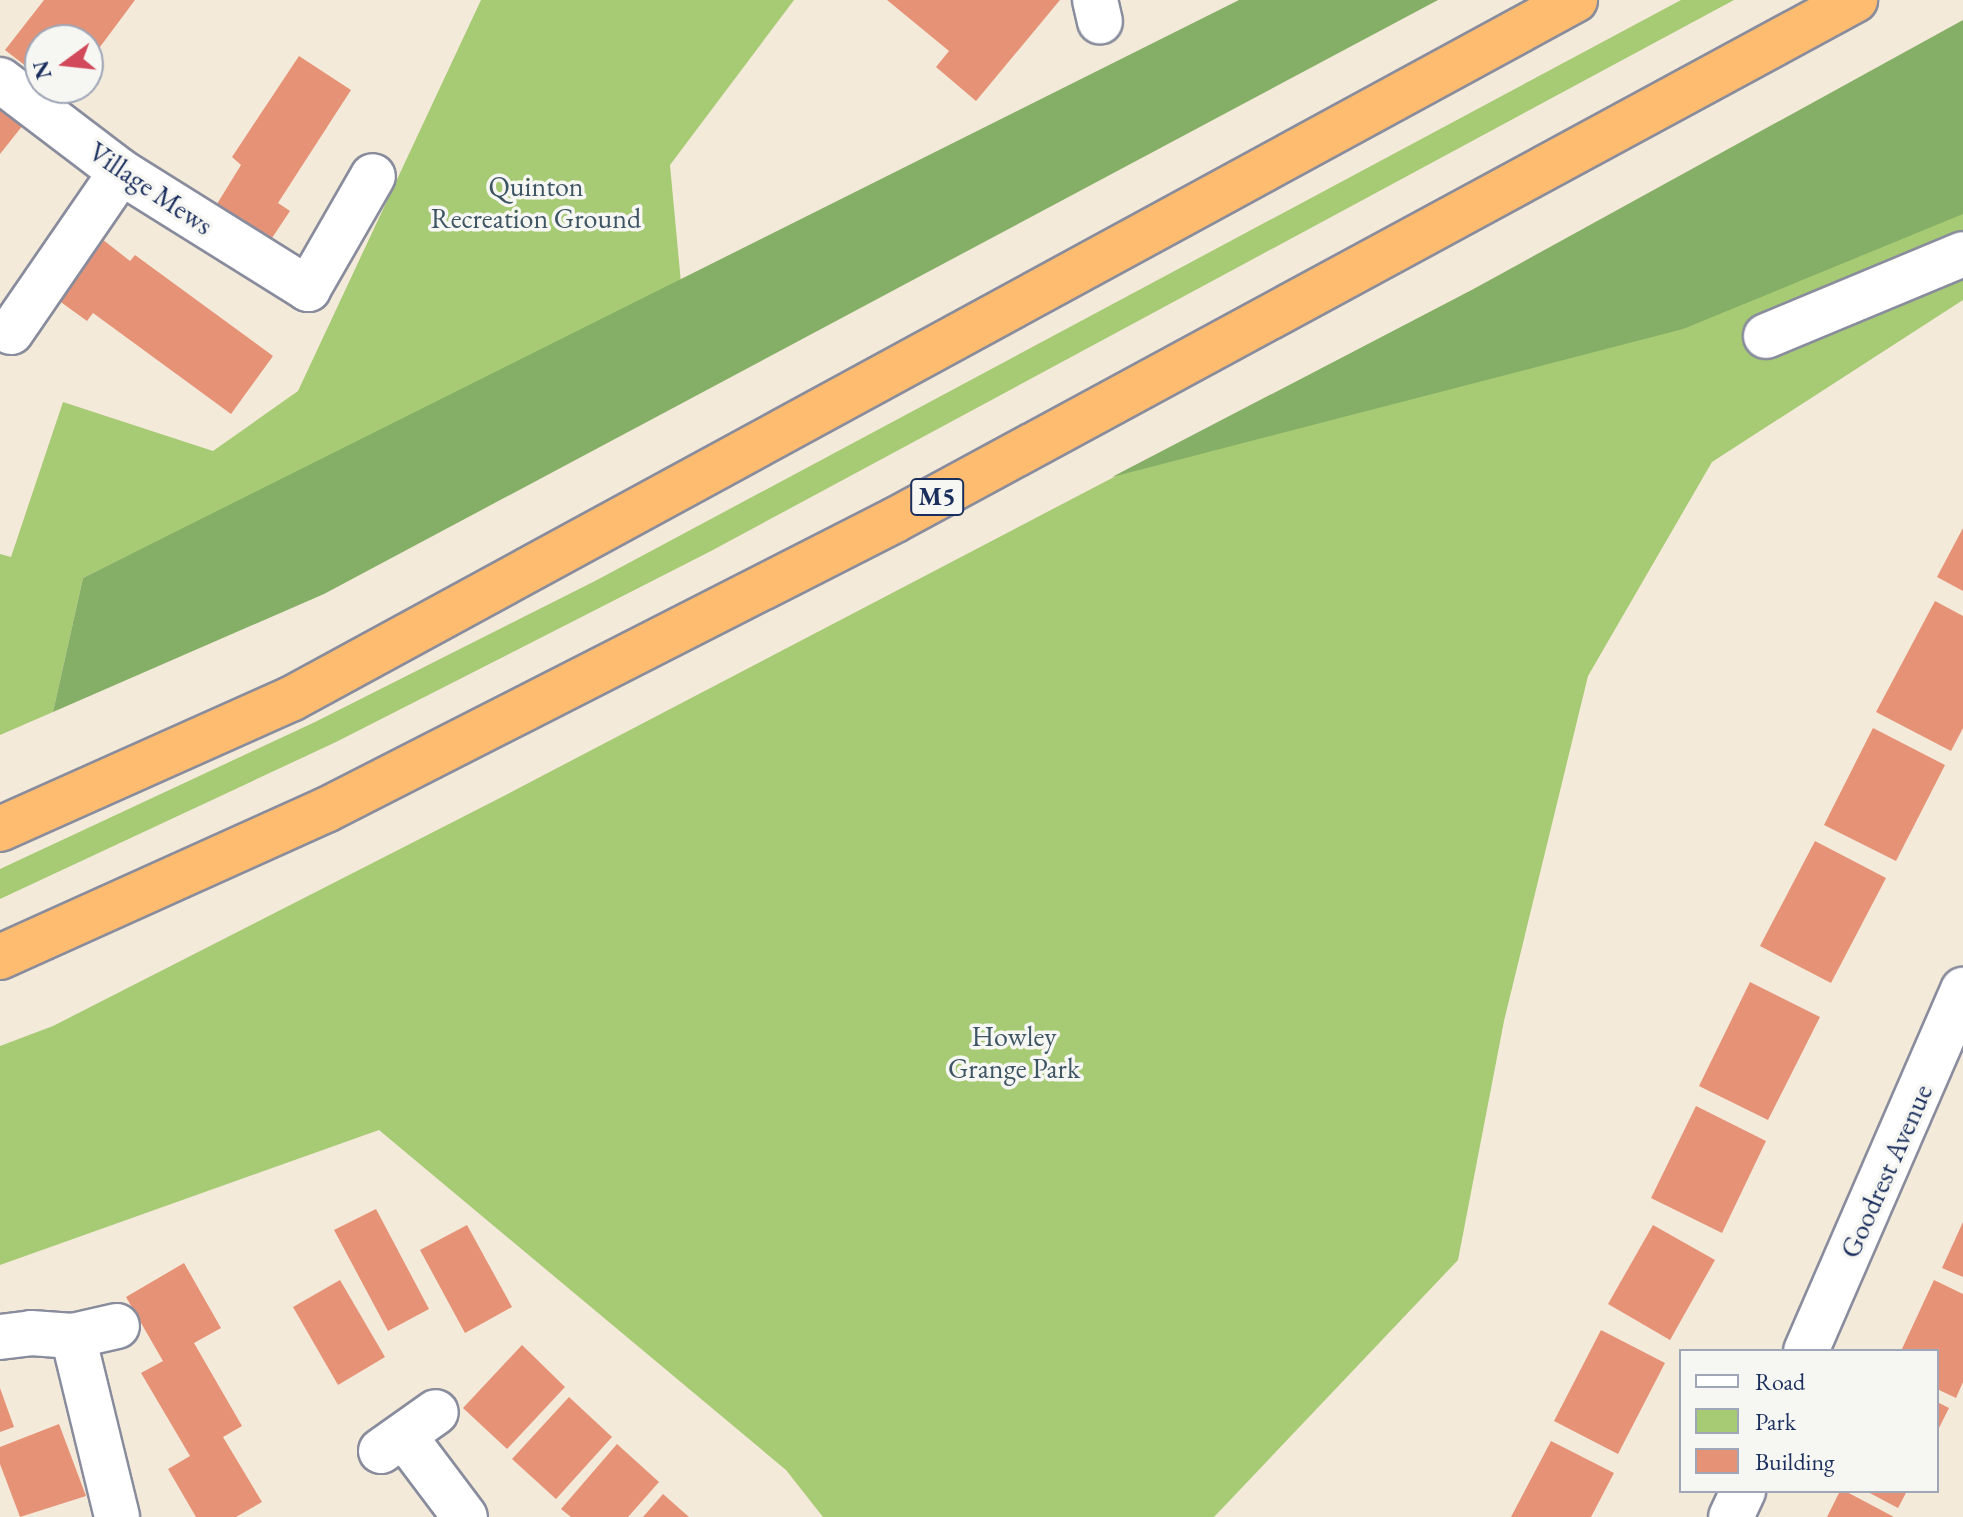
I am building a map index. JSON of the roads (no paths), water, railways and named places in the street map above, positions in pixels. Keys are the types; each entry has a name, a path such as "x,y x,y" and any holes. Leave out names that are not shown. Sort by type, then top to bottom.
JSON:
{"highway":[{"path":"0,829 291,699 1575,0"},
{"name":"M5","path":"0,957 326,810 895,520 1855,0"}],"street":[{"name":"Village Mews","path":"0,80 121,172 308,289 373,176"},
{"path":"11,332 121,172"},
{"path":"1766,336 1963,254"},
{"name":"Goodrest Avenue","path":"1807,1349 1963,990"},
{"path":"0,1337 31,1333 73,1336 117,1326"},
{"path":"73,1336 117,1517"},
{"path":"406,1433 465,1517"},
{"path":"1731,1517 1742,1493"}],"park label":[{"name":"Quinton Recreation Ground","path":"536,202"},
{"name":"Howley Grange Park","path":"1014,1052"}]}
